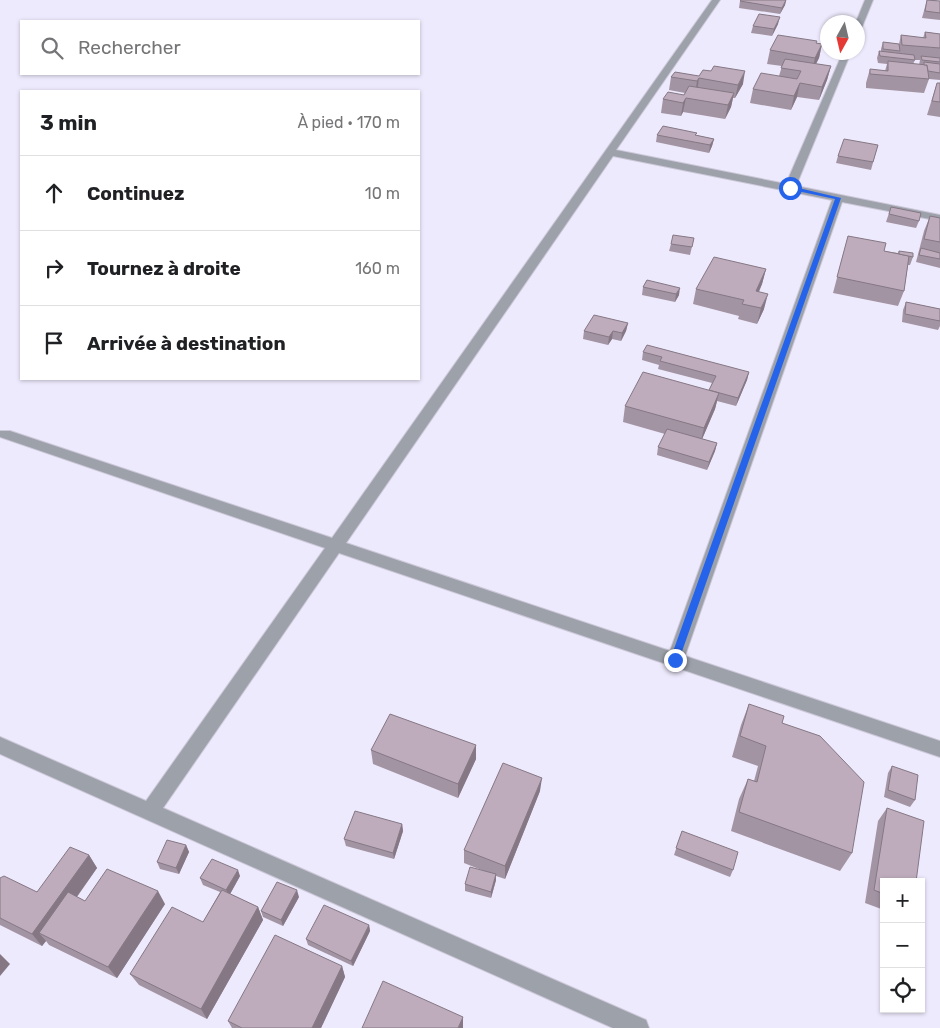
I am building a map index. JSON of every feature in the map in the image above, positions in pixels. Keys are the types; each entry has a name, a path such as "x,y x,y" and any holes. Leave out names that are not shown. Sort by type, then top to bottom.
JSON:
{"street":[{"path":"150,811 716,0"},
{"path":"863,15 869,0"},
{"path":"790,188 844,60"},
{"path":"610,152 940,218"},
{"path":"675,660 838,198"},
{"path":"5,434 940,749"},
{"path":"0,745 638,1028"}],"building":[{"path":"741,0 786,0 782,8"},
{"path":"927,0 940,1 940,13 925,11"},
{"path":"759,14 780,17 774,29 753,26"},
{"path":"925,32 940,34 940,48 902,45 901,35 926,38"},
{"path":"778,35 817,41 816,43 820,44 815,58 770,50"},
{"path":"883,42 899,44 900,51 883,49"},
{"path":"879,51 914,55 915,60 880,56"},
{"path":"921,56 940,58 940,62 922,60"},
{"path":"785,59 831,66 822,87 800,83 794,96 753,89 761,73 797,79 801,71 781,68"},
{"path":"888,61 927,65 929,79 870,74 870,69 888,71"},
{"path":"924,62 940,64 940,73 928,71 927,65 924,65"},
{"path":"714,66 745,71 738,85 699,78 697,81 671,77 675,72 699,76 703,70 711,71"},
{"path":"937,83 940,83 940,102 932,101"},
{"path":"689,86 734,93 728,105 686,98 683,103 663,99 668,92 684,95"},
{"path":"663,126 697,133 695,135 714,139 710,145 657,135"},
{"path":"844,139 878,145 873,162 838,156"},
{"path":"891,207 921,213 919,221 889,214"},
{"path":"930,216 940,218 940,242 924,239"},
{"path":"673,235 694,238 692,247 671,244"},
{"path":"848,236 886,243 884,251 909,256 904,291 837,277"},
{"path":"921,248 940,253 940,259 919,255"},
{"path":"899,251 913,253 913,257 899,254"},
{"path":"714,257 766,269 756,291 768,294 761,308 742,304 744,300 696,289"},
{"path":"647,280 680,288 676,294 643,287"},
{"path":"906,302 940,309 940,321 905,314"},
{"path":"594,315 628,323 622,333 613,331 609,337 584,331"},
{"path":"647,345 749,372 738,398 709,390 716,376 660,361 662,357 643,352"},
{"path":"643,372 719,393 704,428 625,406"},
{"path":"667,429 717,443 709,462 658,447"},
{"path":"749,704 784,716 782,723 820,736 864,782 852,853 739,812 748,779 757,782 766,746 740,736"},
{"path":"390,714 476,745 458,784 371,750"},
{"path":"503,763 542,778 505,866 464,850"},
{"path":"892,766 918,775 915,800 888,790"},
{"path":"887,808 924,821 917,878 880,878 880,892 874,890"},
{"path":"355,811 402,824 393,853 344,839"},
{"path":"682,831 738,852 733,870 676,848"},
{"path":"167,840 186,845 176,868 157,862"},
{"path":"70,847 89,855 32,934 0,918 0,878 4,876 37,892"},
{"path":"212,859 238,870 226,890 200,878"},
{"path":"470,867 496,874 491,892 465,884"},
{"path":"107,869 158,891 108,967 39,933 68,892 85,901"},
{"path":"277,882 297,890 281,920 261,911"},
{"path":"222,890 258,907 201,1009 130,974 172,907 203,922"},
{"path":"324,905 369,925 351,961 306,939"},
{"path":"275,935 342,966 312,1028 242,1028 228,1021"},
{"path":"383,981 463,1017 458,1028 362,1028"}],"route":[{"path":"675,660 838,198 790,188"}]}
